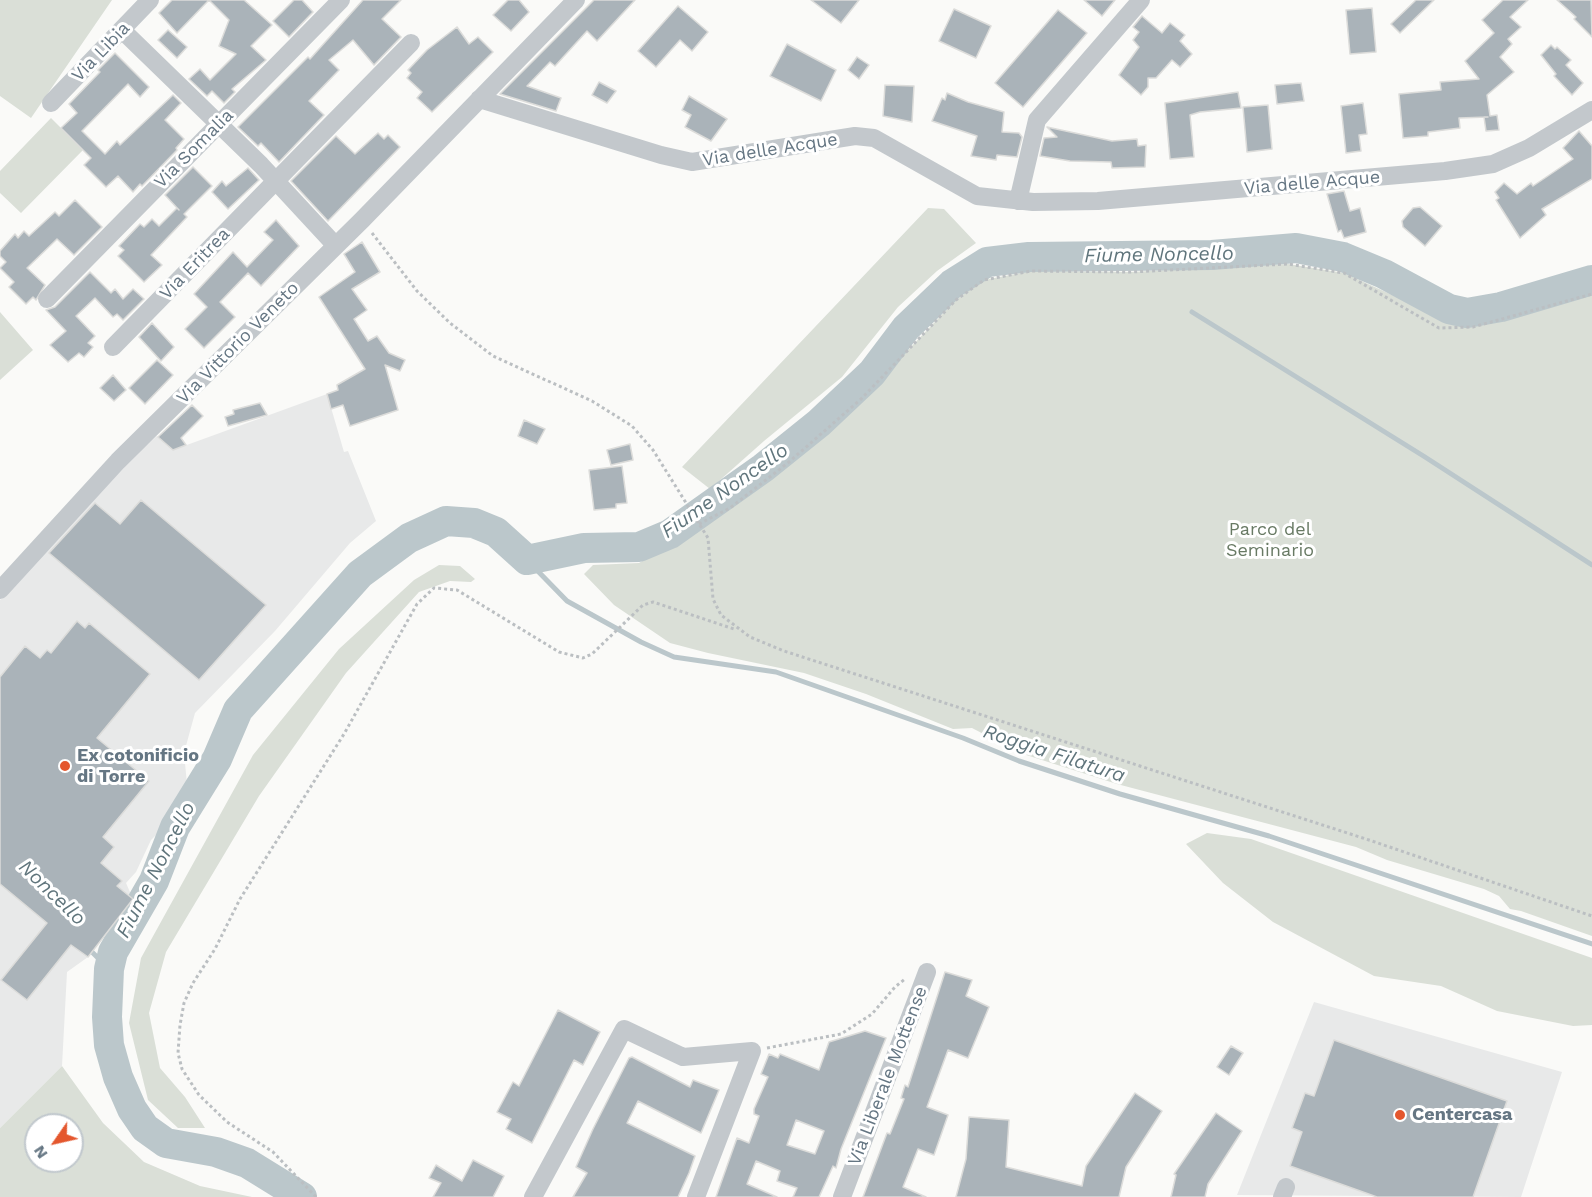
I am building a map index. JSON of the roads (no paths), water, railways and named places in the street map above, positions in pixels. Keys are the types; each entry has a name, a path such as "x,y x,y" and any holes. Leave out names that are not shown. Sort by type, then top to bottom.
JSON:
{"street":[{"name":"Via Libia","path":"51,103 150,0"},
{"name":"Via Somalia","path":"47,299 341,0"},
{"name":"Via Vittorio Veneto","path":"0,590 118,461 362,220 576,0"},
{"path":"1018,201 1036,120 1141,0"},
{"path":"122,30 219,124 336,246"},
{"name":"Via Eritrea","path":"113,347 411,43"},
{"name":"Via delle Acque","path":"479,99 661,155 692,162 855,136 874,138 977,195 1018,201 1098,201 1444,171 1493,164 1529,147 1592,110"},
{"name":"Via Liberale Mottense","path":"842,1197 927,972"},
{"path":"533,1197 624,1029 683,1057 752,1051 696,1197"}],"waterway":[{"name":"Fiume Noncello","path":"302,1197 247,1163 216,1152 166,1143 145,1128 132,1109 118,1077 109,1045 107,1017 109,969 113,952 154,881 175,827 217,759 238,710 360,574 409,538 446,521 474,523 496,532 527,560 584,548 639,547 670,534 763,468 819,423 872,373 906,328 952,284 987,262 1029,257 1212,255 1296,248 1343,257 1384,274 1449,309 1467,313 1501,307 1592,280"},
{"path":"1192,312 1425,457 1592,565"},
{"name":"Roggia Filatura","path":"527,560 567,601 641,642 674,657 776,672 963,738 1019,761 1120,794 1269,836 1592,944"},
{"name":"Noncello","path":"88,948 109,969"}],"place":[{"name":"Ex cotonificio di Torre","path":"65,766"},
{"name":"Centercasa","path":"1400,1115"}],"park label":[{"name":"Parco del Seminario","path":"1270,540"}]}
